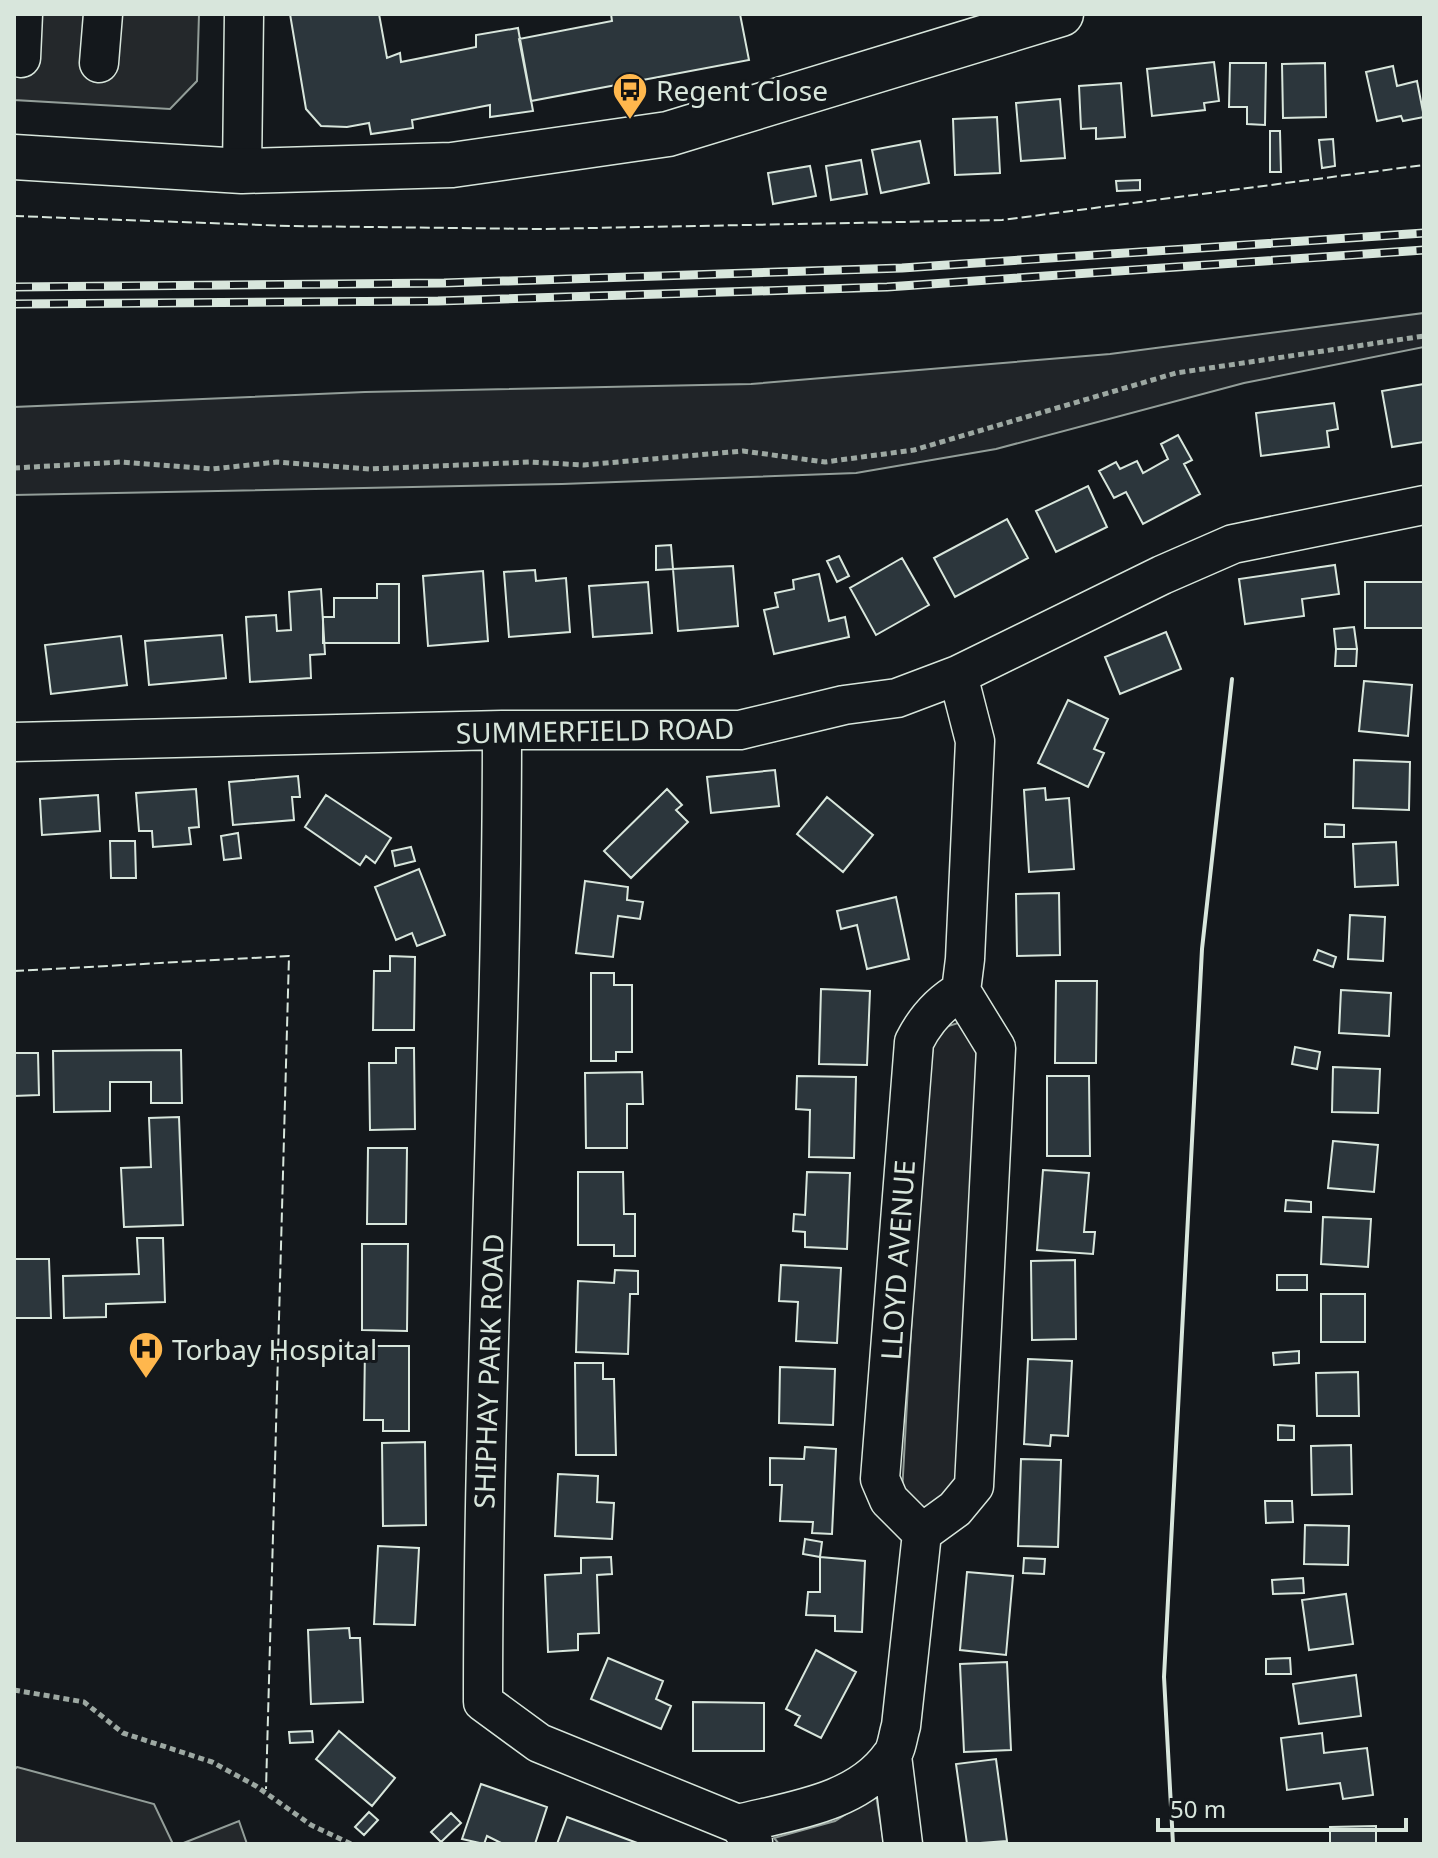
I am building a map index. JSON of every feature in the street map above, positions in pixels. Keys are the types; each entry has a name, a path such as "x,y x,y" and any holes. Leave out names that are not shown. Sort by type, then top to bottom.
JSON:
{"main road":[{"path":"14,157 242,171 452,165 668,134 1061,14"}],"street":[{"path":"21,58 23,14"},
{"path":"99,63 103,14"},
{"path":"242,171 244,14"},
{"name":"SUMMERFIELD ROAD","path":"14,742 502,730 740,730 844,705 897,698 958,675 1162,575 1233,544 1424,505"},
{"path":"903,1844 892,1756 901,1726 922,1533 955,1509 974,1486 996,1048 961,991 975,741 958,675"},
{"name":"SHIPHAY PARK ROAD","path":"502,730 502,914 483,1545 483,1702 539,1743 746,1834"},
{"name":"LLOYD AVENUE","path":"922,1533 889,1500 880,1479 914,1042 924,1023 961,991"},
{"path":"746,1834 853,1790 892,1756"}],"path":[{"path":"14,468 121,462 212,469 277,462 370,469 530,462 584,465 743,451 825,462 914,450 1176,373 1424,336"},
{"path":"14,1690 84,1702 123,1733 212,1762 267,1793 311,1825 351,1844"}],"shaded area":[{"path":"14,14 199,14 197,81 170,109 14,100"},
{"path":"1424,313 1424,347 1244,383 996,449 856,473 562,484 14,495 14,407 365,392 751,384 1110,354"},
{"path":"958,1023 977,1026 966,1477 925,1518 902,1493 922,1132 933,1047 942,1028"},
{"path":"17,1767 154,1804 173,1844 14,1844 14,1770"},
{"path":"876,1795 884,1844 779,1844 774,1838 835,1821"},
{"path":"239,1821 247,1844 181,1844"}],"building":[{"path":"290,14 379,14 387,58 400,53 401,62 476,47 476,35 518,28 533,111 490,117 490,105 412,120 413,128 371,134 369,123 347,127 321,126 306,109"},
{"path":"611,14 740,14 749,60 531,101 519,39 612,21"},
{"path":"1214,62 1219,101 1204,103 1205,110 1152,116 1147,69"},
{"path":"1230,63 1266,63 1265,125 1247,124 1247,107 1229,107"},
{"path":"1325,63 1326,117 1283,118 1282,64"},
{"path":"1393,66 1397,86 1417,81 1424,117 1403,121 1401,116 1377,121 1366,72"},
{"path":"1121,83 1125,137 1096,139 1096,128 1081,129 1079,86"},
{"path":"1060,99 1065,158 1021,161 1016,103"},
{"path":"997,117 1000,173 955,175 953,119"},
{"path":"1270,131 1280,131 1281,172 1270,172"},
{"path":"1333,139 1335,166 1322,168 1319,140"},
{"path":"920,141 929,183 881,193 872,150"},
{"path":"861,160 867,194 831,200 826,166"},
{"path":"810,166 816,196 773,204 768,173"},
{"path":"1140,180 1140,190 1117,191 1116,181"},
{"path":"1424,384 1424,442 1392,447 1382,391"},
{"path":"1334,403 1338,429 1327,431 1329,447 1261,456 1256,413"},
{"path":"1178,435 1192,460 1184,464 1200,494 1143,524 1126,492 1114,498 1099,471 1116,462 1120,469 1137,461 1143,473 1168,459 1161,444"},
{"path":"1088,486 1107,527 1056,552 1036,511"},
{"path":"1007,519 1028,558 955,597 934,558"},
{"path":"671,545 673,569 656,570 656,546"},
{"path":"839,556 849,576 837,582 827,561"},
{"path":"902,558 929,605 876,635 850,588"},
{"path":"1335,565 1339,594 1302,599 1304,616 1245,624 1239,579"},
{"path":"733,566 738,626 678,631 673,569"},
{"path":"535,570 536,581 566,578 570,632 509,637 504,572"},
{"path":"483,571 488,641 428,646 423,576"},
{"path":"819,574 829,621 845,617 849,637 774,654 764,610 778,607 775,593 794,589 793,580"},
{"path":"648,582 652,633 593,637 589,586"},
{"path":"1365,582 1424,582 1424,628 1365,628"},
{"path":"377,584 399,584 399,643 323,643 323,617 334,617 334,598 377,598"},
{"path":"321,589 325,654 310,655 311,678 250,682 246,617 276,615 277,631 291,630 289,592"},
{"path":"1354,627 1357,649 1336,649 1334,629"},
{"path":"1166,632 1181,669 1120,694 1105,657"},
{"path":"222,635 226,678 149,685 145,641"},
{"path":"121,636 127,685 51,694 45,645"},
{"path":"1336,649 1357,649 1356,666 1335,666"},
{"path":"1364,681 1412,685 1408,736 1359,731"},
{"path":"1068,700 1108,719 1094,749 1104,753 1088,787 1038,763"},
{"path":"1354,760 1410,762 1409,810 1353,808"},
{"path":"775,770 779,806 711,813 707,777"},
{"path":"298,776 300,797 292,797 294,820 233,825 229,782"},
{"path":"1045,788 1046,800 1069,798 1074,869 1029,872 1024,790"},
{"path":"196,789 199,827 189,828 191,844 153,847 152,831 139,831 136,793"},
{"path":"667,789 682,805 676,810 688,822 631,878 604,851"},
{"path":"98,795 100,831 42,835 40,799"},
{"path":"326,795 391,838 375,863 366,856 360,865 305,827"},
{"path":"827,797 873,835 843,872 797,834"},
{"path":"1325,824 1344,825 1344,837 1325,837"},
{"path":"238,833 241,858 224,860 221,836"},
{"path":"110,841 135,841 136,878 111,878"},
{"path":"1396,842 1398,885 1355,887 1353,844"},
{"path":"411,847 415,861 395,866 392,851"},
{"path":"419,869 445,935 417,946 412,933 396,940 375,887"},
{"path":"585,881 628,887 627,900 643,902 640,919 618,916 613,957 576,953"},
{"path":"1059,893 1060,955 1017,956 1016,894"},
{"path":"896,897 909,959 867,969 857,925 841,929 837,911"},
{"path":"1350,915 1385,917 1383,961 1348,959"},
{"path":"1318,950 1336,957 1333,967 1314,960"},
{"path":"390,956 415,957 414,1030 373,1030 374,971 390,971"},
{"path":"591,973 614,973 614,985 632,985 632,1052 616,1052 616,1061 591,1061"},
{"path":"1056,981 1097,981 1096,1063 1055,1063"},
{"path":"821,989 870,991 867,1065 819,1064"},
{"path":"1341,990 1391,993 1389,1036 1339,1033"},
{"path":"1295,1047 1320,1052 1317,1069 1292,1064"},
{"path":"396,1048 414,1048 415,1129 370,1130 369,1063 396,1063"},
{"path":"181,1050 182,1103 151,1103 151,1082 110,1082 110,1111 54,1112 53,1051"},
{"path":"14,1053 38,1053 39,1095 14,1096"},
{"path":"1333,1067 1380,1069 1378,1113 1332,1112"},
{"path":"642,1072 643,1104 627,1104 627,1148 586,1148 585,1073"},
{"path":"797,1076 856,1077 854,1158 809,1157 810,1110 796,1109"},
{"path":"1047,1076 1089,1076 1090,1156 1047,1156"},
{"path":"179,1117 183,1225 124,1227 121,1168 151,1167 149,1118"},
{"path":"1333,1141 1378,1145 1374,1192 1328,1188"},
{"path":"368,1148 407,1148 406,1224 367,1224"},
{"path":"1043,1170 1089,1173 1084,1232 1095,1232 1093,1254 1037,1250"},
{"path":"578,1172 623,1172 624,1214 635,1214 635,1256 614,1256 614,1245 578,1245"},
{"path":"807,1172 850,1173 847,1249 805,1247 805,1232 793,1231 794,1214 805,1215"},
{"path":"1286,1200 1311,1202 1311,1212 1285,1211"},
{"path":"1323,1217 1371,1219 1368,1267 1321,1264"},
{"path":"137,1238 163,1238 165,1302 106,1304 106,1317 64,1318 63,1276 139,1274"},
{"path":"362,1244 408,1244 407,1331 362,1330"},
{"path":"14,1259 49,1259 51,1318 14,1318"},
{"path":"1075,1260 1076,1339 1032,1340 1031,1261"},
{"path":"781,1265 841,1268 837,1343 796,1341 798,1302 779,1301"},
{"path":"615,1270 638,1271 638,1294 630,1294 628,1354 576,1352 578,1281 614,1283"},
{"path":"1277,1275 1307,1275 1307,1290 1277,1290"},
{"path":"1321,1294 1365,1294 1365,1342 1321,1342"},
{"path":"365,1346 409,1346 409,1431 383,1431 383,1420 364,1420"},
{"path":"1299,1351 1299,1363 1274,1365 1273,1353"},
{"path":"1028,1359 1072,1361 1068,1436 1051,1435 1050,1446 1024,1444"},
{"path":"575,1363 603,1363 603,1379 614,1379 616,1455 576,1455"},
{"path":"780,1367 835,1369 833,1425 779,1423"},
{"path":"1358,1372 1359,1416 1317,1416 1316,1373"},
{"path":"1278,1425 1294,1426 1294,1440 1278,1440"},
{"path":"425,1442 426,1525 383,1526 382,1443"},
{"path":"1351,1445 1352,1494 1312,1495 1311,1446"},
{"path":"805,1447 836,1449 832,1534 812,1533 813,1522 780,1521 782,1485 770,1485 770,1458 804,1459"},
{"path":"1021,1459 1061,1460 1058,1547 1018,1546"},
{"path":"558,1474 598,1476 597,1502 614,1503 612,1539 555,1536"},
{"path":"1265,1501 1292,1501 1293,1522 1266,1523"},
{"path":"1305,1525 1349,1526 1348,1565 1304,1564"},
{"path":"805,1539 822,1542 820,1557 803,1554"},
{"path":"378,1546 419,1548 415,1625 374,1624"},
{"path":"611,1557 612,1574 597,1575 599,1633 578,1634 578,1650 548,1652 545,1575 581,1573 581,1558"},
{"path":"820,1557 865,1561 862,1632 835,1631 835,1616 806,1615 808,1592 820,1592"},
{"path":"1024,1558 1045,1559 1044,1574 1023,1573"},
{"path":"967,1572 1013,1576 1006,1655 960,1650"},
{"path":"1303,1578 1304,1593 1273,1594 1272,1580"},
{"path":"1346,1594 1353,1644 1309,1650 1302,1600"},
{"path":"349,1628 350,1638 360,1638 363,1702 311,1704 308,1630"},
{"path":"816,1650 856,1672 821,1738 795,1725 800,1716 786,1709"},
{"path":"608,1658 663,1681 656,1699 671,1706 661,1729 591,1699"},
{"path":"1290,1658 1291,1674 1266,1674 1266,1659"},
{"path":"1007,1662 1011,1750 964,1752 960,1664"},
{"path":"1356,1675 1361,1716 1299,1724 1293,1684"},
{"path":"693,1702 764,1703 764,1751 693,1751"},
{"path":"312,1731 313,1742 290,1743 289,1732"},
{"path":"339,1731 395,1778 372,1806 316,1759"},
{"path":"1322,1733 1324,1753 1367,1748 1373,1795 1343,1799 1340,1783 1287,1790 1281,1738"},
{"path":"996,1759 1007,1841 967,1844 956,1764"},
{"path":"481,1784 547,1807 535,1844 503,1844 487,1836 484,1844 462,1839"},
{"path":"369,1812 378,1820 364,1835 355,1827"},
{"path":"451,1813 461,1823 441,1842 431,1832"},
{"path":"567,1817 640,1844 557,1844"},
{"path":"1376,1826 1376,1844 1330,1844 1330,1827"}],"railway":[{"path":"14,287 444,283 902,268 1424,233"},
{"path":"14,304 438,301 887,287 1424,250"}],"fence":[{"path":"14,216 290,226 541,229 1002,220 1424,165"},
{"path":"14,971 289,956 266,1789"}],"wall":[{"path":"1173,1844 1164,1677 1202,949 1232,679"}],"place":[{"name":"Regent Close","path":"630,121"},
{"name":"Torbay Hospital","path":"146,1380"}]}
